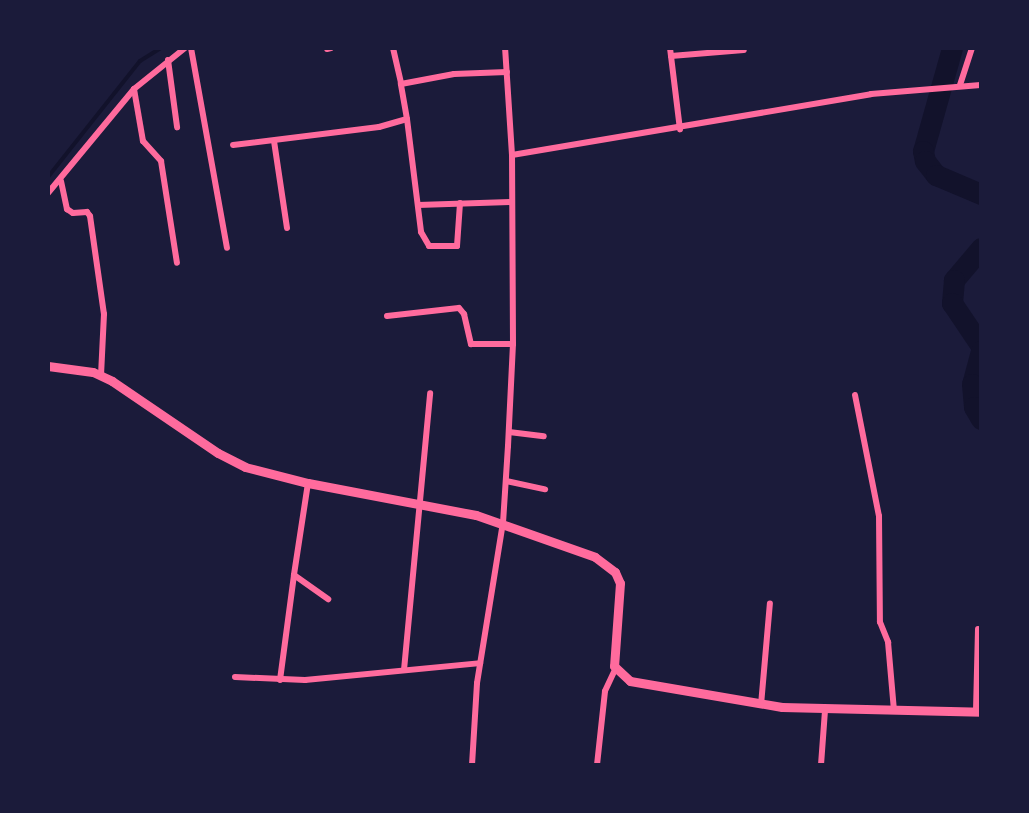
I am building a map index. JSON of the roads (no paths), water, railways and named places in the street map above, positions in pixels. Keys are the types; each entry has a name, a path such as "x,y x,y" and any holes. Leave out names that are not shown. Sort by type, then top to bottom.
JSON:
{"street":[{"path":"191,48 227,248"},
{"path":"393,48 407,119 424,241 432,248 443,249 459,243 460,203"},
{"path":"472,765 480,663 503,522 509,432 513,344 512,155 506,48"},
{"path":"670,48 680,129"},
{"path":"960,85 972,48"},
{"path":"48,193 61,181 134,89 179,49"},
{"path":"671,56 744,50"},
{"path":"168,60 177,128"},
{"path":"401,84 454,74 507,72"},
{"path":"512,155 928,88 981,86"},
{"path":"134,89 143,141 161,161 177,263"},
{"path":"233,145 380,127 407,119"},
{"path":"274,141 287,228"},
{"path":"61,181 67,209 72,213 87,212 90,216 104,315 101,376"},
{"path":"418,205 512,202"},
{"path":"387,316 459,308 464,314 471,344 513,344"},
{"path":"48,366 101,376 230,460 308,483 417,502 503,522 588,554 615,572 621,588 615,670 605,691 597,765"},
{"path":"404,670 417,502 429,393"},
{"path":"855,395 879,513 880,622 888,642 894,711"},
{"path":"509,432 544,436"},
{"path":"506,481 545,489"},
{"path":"280,681 308,483"},
{"path":"294,575 328,599"},
{"path":"761,705 770,603"},
{"path":"615,670 624,678 643,685 761,705 825,710 979,711 978,629"},
{"path":"235,676 280,681 480,663"},
{"path":"821,765 825,710"}],"waterway":[{"path":"48,177 140,61 161,48"},
{"path":"952,48 923,151 925,161 936,175 981,194"},
{"path":"981,248 954,280 952,303 981,346"},
{"path":"981,351 972,384 974,407 981,419"}]}
